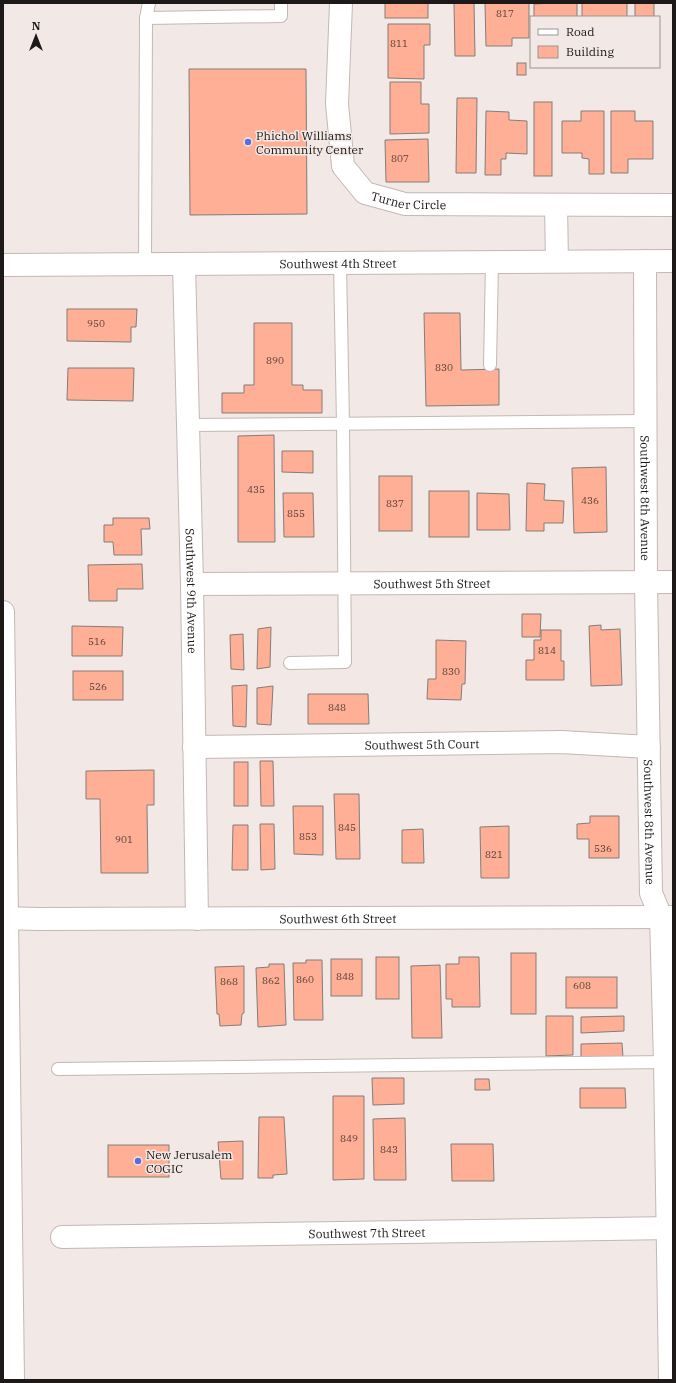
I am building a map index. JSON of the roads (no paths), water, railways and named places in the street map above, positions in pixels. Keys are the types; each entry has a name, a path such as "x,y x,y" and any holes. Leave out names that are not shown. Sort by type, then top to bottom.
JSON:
{"street":[{"name":"Turner Circle","path":"341,3 338,104 343,166 365,193 405,204 673,205"},
{"path":"556,205 557,262"},
{"name":"Southwest 8th Avenue","path":"645,261 646,582 651,893 667,917 671,1228 670,1380"},
{"name":"Southwest 4th Street","path":"3,265 673,261"},
{"name":"Southwest 9th Avenue","path":"184,264 192,584 197,919"},
{"name":"Southwest 5th Street","path":"192,584 673,582"},
{"path":"3,612 5,918 13,1380"},
{"name":"Southwest 5th Court","path":"194,747 561,742 649,747"},
{"name":"Southwest 6th Street","path":"5,918 197,919 667,917"},
{"name":"Southwest 7th Street","path":"62,1237 671,1228"}],"lane":[{"path":"145,264 146,18 149,3"},
{"path":"146,18 281,16 281,3"},
{"path":"490,365 492,262"},
{"path":"290,663 346,662 340,263"},
{"path":"187,425 646,420"},
{"path":"58,1068 669,1062"}],"place":[{"name":"Phichol Williams Community Center","path":"248,142"},
{"name":"New Jerusalem COGIC","path":"138,1161"}]}
